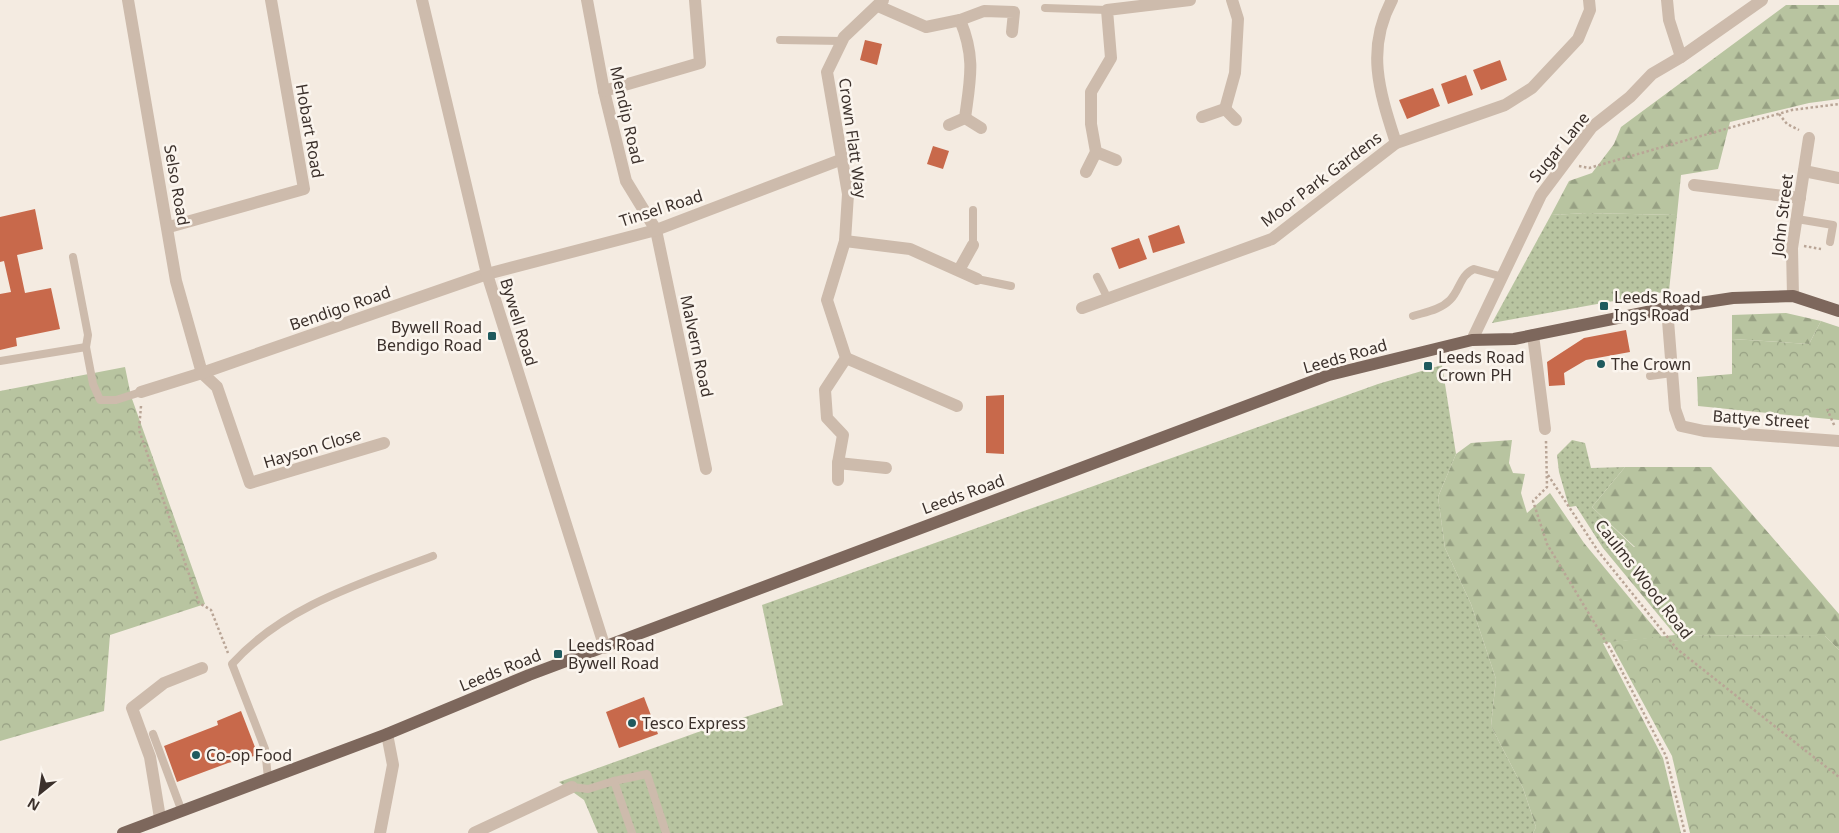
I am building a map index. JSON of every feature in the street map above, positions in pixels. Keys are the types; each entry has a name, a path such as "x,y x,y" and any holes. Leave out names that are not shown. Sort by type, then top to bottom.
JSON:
{"main road":[{"name":"Leeds Road","path":"123,833 387,734 529,675 1329,375 1472,340 1514,339 1667,308 1733,298 1793,296 1839,312"}],"street":[{"name":"Selso Road","path":"128,0 169,227 176,281 202,373"},
{"name":"Hobart Road","path":"169,227 304,189 271,0"},
{"name":"Bywell Road","path":"422,0 487,274 605,648"},
{"name":"Mendip Road","path":"587,0 604,91 626,181 656,230"},
{"path":"604,91 700,63 695,0"},
{"path":"1086,172 1096,152 1091,124 1091,92 1111,58 1107,10 1190,0"},
{"path":"1225,109 1235,74 1238,19 1232,0"},
{"path":"1392,0 1385,13 1377,50 1379,90 1396,143"},
{"name":"Moor Park Gardens","path":"1082,308 1272,239 1396,143 1504,105 1532,88 1578,39 1590,10 1588,0"},
{"path":"1667,0 1669,20 1681,57"},
{"name":"Sugar Lane","path":"1472,340 1541,194 1567,163 1592,127 1630,97 1652,74 1681,57 1762,0"},
{"path":"880,3 926,27 960,20 984,12 1014,12 1012,32"},
{"name":"Crown Flatt Way","path":"846,358 827,300 845,240 848,194 840,160 827,72 842,41 880,3"},
{"path":"960,20 969,42 972,64 965,118"},
{"path":"1202,117 1225,109"},
{"path":"1225,109 1236,120"},
{"path":"949,126 965,118"},
{"path":"965,118 981,128"},
{"name":"John Street","path":"1793,296 1793,244 1809,138"},
{"path":"1096,152 1116,160"},
{"name":"Tinsel Road","path":"487,274 656,230 840,160"},
{"path":"1804,171 1839,178"},
{"path":"1694,185 1800,198"},
{"name":"Malvern Road","path":"656,230 706,469"},
{"path":"845,240 910,249 976,279"},
{"path":"959,270 973,245"},
{"name":"Bendigo Road","path":"142,392 487,274"},
{"path":"1667,308 1672,373"},
{"path":"1533,335 1545,429"},
{"path":"838,480 838,464 843,435 828,418 825,390 846,358 957,406"},
{"name":"Hayson Close","path":"202,373 217,387 250,483 384,443"},
{"name":"Battye Street","path":"1672,373 1675,409 1681,426 1704,431 1838,436"},
{"path":"838,464 886,468"},
{"path":"160,818 150,757 132,708 164,683 202,668"},
{"path":"380,833 394,764 387,734"},
{"path":"474,833 572,786"}],"lane":[{"path":"1045,8 1107,10"},
{"path":"780,40 842,41"},
{"path":"973,210 973,245"},
{"path":"1797,219 1833,225 1830,246"},
{"path":"73,257 88,335 86,347 93,384 100,400 116,400 142,392"},
{"path":"1413,316 1444,305 1451,299 1466,272 1474,269 1503,277"},
{"path":"1097,277 1108,298"},
{"path":"976,279 1011,286"},
{"path":"0,361 86,347"},
{"path":"1650,376 1672,373"},
{"path":"268,778 265,749 232,664 259,637 312,603 433,556"},
{"path":"153,734 181,810"},
{"path":"572,786 588,789 647,774 666,833"},
{"path":"614,781 632,833"}],"path":[{"path":"1567,163 1589,168 1779,114 1839,104"},
{"path":"1779,114 1787,124 1810,135 1809,138"},
{"path":"1793,244 1830,246"},
{"path":"142,392 139,430 199,603 211,610 232,664"},
{"path":"1827,409 1838,436"},
{"name":"Caulms Wood Road","path":"1545,429 1548,474 1598,551 1677,648 1839,777"},
{"path":"1548,474 1547,486 1533,502 1547,544 1612,652 1666,756 1685,833"}],"green space":[{"path":"1786,5 1839,5 1839,99 1809,103 1730,122 1718,169 1681,175 1677,215 1587,213 1551,215 1569,181 1592,173 1614,144 1621,127"},
{"path":"1587,213 1677,215 1669,291 1492,323 1551,215"},
{"path":"1786,313 1821,321 1809,344 1732,339 1732,315"},
{"path":"1821,321 1839,327 1839,420 1698,406 1697,377 1732,374 1732,339 1809,344"},
{"path":"1442,365 1456,454 1438,497 1445,548 1471,604 1496,679 1491,726 1523,788 1536,827 1533,833 598,833 584,800 559,782 701,731 783,705 762,605 1378,384"},
{"path":"125,367 131,396 205,604 110,635 104,711 0,741 0,391"},
{"path":"1512,440 1509,463 1513,473 1525,474 1521,493 1527,513 1550,493 1584,543 1662,637 1603,643 1663,758 1681,833 1533,833 1536,827 1523,788 1491,726 1496,679 1471,604 1445,548 1438,497 1456,454 1471,443"},
{"path":"1572,440 1585,443 1591,468 1625,467 1592,507 1635,548 1603,548 1576,506 1569,507 1559,472 1557,455"},
{"path":"1625,467 1711,467 1839,614 1839,650 1825,636 1675,635 1603,548 1635,547 1592,507"},
{"path":"1675,635 1825,636 1839,650 1839,833 1690,833 1672,756 1610,642"}],"building":[{"path":"865,40 882,44 877,65 860,60"},
{"path":"1500,60 1507,80 1481,90 1473,70"},
{"path":"1466,75 1473,95 1448,104 1441,84"},
{"path":"1433,88 1440,106 1407,119 1399,100"},
{"path":"933,146 949,151 943,169 927,164"},
{"path":"35,209 43,249 17,255 25,293 51,288 60,329 16,338 17,346 0,350 0,294 11,292 4,261 0,262 0,217"},
{"path":"1179,225 1185,243 1153,253 1148,236"},
{"path":"1139,238 1147,259 1119,269 1111,248"},
{"path":"1626,330 1630,352 1586,360 1564,373 1565,385 1549,386 1547,362 1584,338"},
{"path":"1004,395 1004,454 986,453 986,396"},
{"name":"Tesco Express","path":"644,697 658,734 619,748 606,712"},
{"path":"241,711 258,755 228,763 177,782 164,746 218,725 217,721"}],"place":[{"name":"Leeds Road Ings Road","path":"1604,306"},
{"name":"Bywell Road Bendigo Road","path":"492,336"},
{"name":"The Crown","path":"1601,364"},
{"name":"Leeds Road Crown PH","path":"1428,366"},
{"name":"Leeds Road Bywell Road","path":"558,654"},
{"name":"Tesco Express","path":"632,723"},
{"name":"Co-op Food","path":"196,755"}]}
